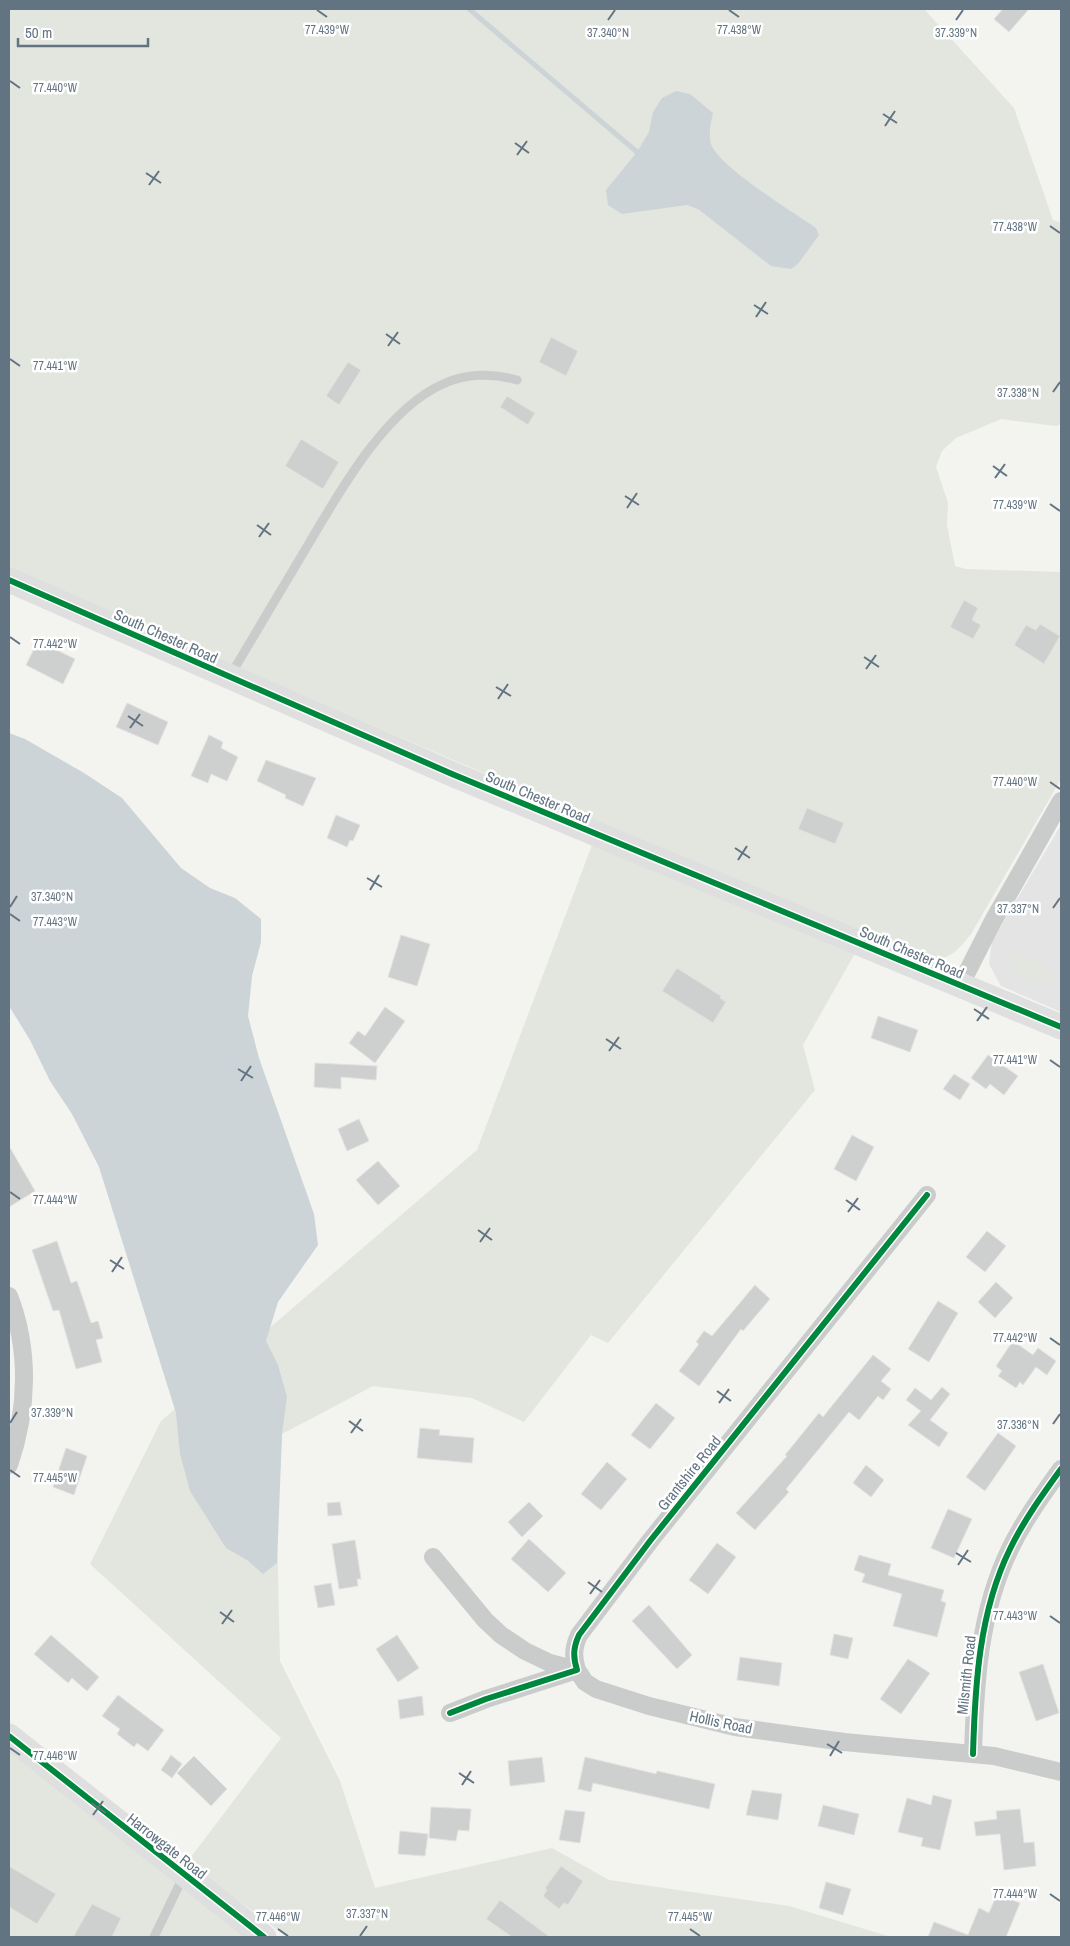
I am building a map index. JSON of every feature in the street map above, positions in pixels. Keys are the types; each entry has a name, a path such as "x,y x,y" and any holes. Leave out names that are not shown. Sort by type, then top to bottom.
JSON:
{"street":[{"name":"South Chester Road","path":"9,580 228,678 452,774 960,986 1061,1026"},
{"path":"960,986 993,921 1061,801"},
{"name":"Grantshire Road","path":"577,1670 574,1660 574,1647 579,1635 650,1541 927,1195"},
{"path":"9,1296 20,1336 25,1389 22,1416 9,1464"},
{"name":"Milsmith Road","path":"973,1754 974,1703 979,1652 999,1574 1026,1520 1061,1469"},
{"name":"Hollis Road","path":"434,1557 485,1620 501,1635 533,1655 577,1670 585,1682 596,1689 649,1706 735,1727 844,1742 1011,1759 1061,1772"},
{"path":"450,1713 486,1699 577,1670"},
{"name":"Harrowgate Road","path":"9,1736 264,1937"}],"lane":[{"path":"228,678 338,496 359,464 383,434 405,412 443,384 466,376 490,374 517,380"},
{"path":"154,1937 184,1875"}],"shaded area":[{"path":"9,9 924,9 1014,108 1053,220 1061,223 1061,424 1056,426 1001,419 956,438 942,451 936,467 948,503 947,525 955,566 966,569 1061,572 1061,779 971,934 959,948 950,955 933,960 748,886 9,570"},
{"path":"676,91 690,94 713,113 710,132 711,144 717,154 728,165 758,189 816,228 819,235 798,264 791,269 771,266 698,209 687,205 622,214 608,205 606,190 637,152 649,132 653,112 662,98"},
{"path":"9,733 25,739 84,773 122,798 181,868 210,888 235,898 261,919 261,942 252,976 248,1016 259,1058 314,1214 318,1245 278,1302 266,1341 278,1365 287,1397 282,1434 277,1563 263,1574 247,1560 226,1548 190,1491 180,1454 176,1413 99,1167 72,1114 50,1081 30,1040 9,1006"},
{"path":"1061,825 1061,1012 1001,986 989,964 992,941"},
{"path":"595,837 858,948 803,1045 815,1090 608,1343 591,1335 524,1422 472,1398 373,1386 282,1434 277,1532 280,1661 340,1781 375,1888 552,1848 609,1880 789,1906 891,1937 286,1937 256,1913 185,1865 281,1738 90,1564 161,1421 477,1150"},
{"path":"1022,954 1035,963 1053,968 1043,982 1028,983 1016,974 1014,957"},
{"path":"9,1736 264,1937 9,1937"}],"building":[{"path":"1003,9 1029,9 1009,32 994,19"},
{"path":"551,337 578,351 566,376 539,362"},
{"path":"348,362 361,370 339,405 326,396"},
{"path":"507,396 535,413 528,425 500,407"},
{"path":"301,439 339,462 323,489 285,466"},
{"path":"964,600 978,608 972,620 981,625 973,639 950,627"},
{"path":"1040,624 1060,636 1044,664 1014,645 1026,625 1036,630"},
{"path":"38,641 75,659 63,684 26,665"},
{"path":"127,703 168,722 158,745 116,727"},
{"path":"209,735 223,742 221,748 238,757 227,781 211,774 208,783 191,776"},
{"path":"266,760 316,778 303,806 285,798 286,795 257,781"},
{"path":"807,808 844,823 835,844 798,829"},
{"path":"336,815 360,825 353,841 350,840 347,847 327,838"},
{"path":"401,935 430,944 417,986 388,977"},
{"path":"677,968 721,996 720,998 726,1002 713,1023 662,991"},
{"path":"385,1007 405,1021 375,1063 349,1043 358,1031 365,1036"},
{"path":"878,1016 918,1030 910,1052 871,1038"},
{"path":"988,1055 1018,1076 1004,1095 990,1084 986,1089 971,1078"},
{"path":"315,1063 377,1066 376,1080 341,1077 341,1089 314,1087"},
{"path":"954,1074 970,1084 960,1100 943,1089"},
{"path":"359,1119 369,1141 347,1151 338,1129"},
{"path":"852,1135 874,1147 856,1181 834,1169"},
{"path":"9,1146 35,1191 9,1207"},
{"path":"378,1161 400,1186 378,1205 356,1180"},
{"path":"987,1231 1006,1246 985,1272 966,1257"},
{"path":"57,1241 71,1283 77,1281 91,1323 98,1321 103,1338 96,1340 102,1362 76,1369 59,1310 53,1311 32,1250"},
{"path":"996,1282 1013,1298 995,1318 978,1302"},
{"path":"755,1285 770,1299 743,1331 741,1329 699,1386 679,1371 699,1344 696,1342 704,1331 712,1336"},
{"path":"938,1301 958,1313 929,1362 908,1349"},
{"path":"1013,1341 1033,1355 1038,1348 1056,1361 1047,1375 1036,1367 1023,1385 1020,1382 1016,1388 998,1376 1002,1371 996,1366"},
{"path":"873,1355 891,1369 881,1381 891,1389 883,1400 878,1396 859,1420 849,1412 786,1489 789,1492 755,1530 736,1513 787,1456 785,1455 819,1413 823,1417"},
{"path":"942,1387 950,1394 930,1420 948,1433 939,1447 908,1425 921,1411 906,1400 915,1388 931,1400"},
{"path":"656,1403 675,1418 650,1449 631,1435"},
{"path":"420,1428 440,1430 439,1435 474,1438 472,1463 417,1458"},
{"path":"998,1433 1016,1446 985,1491 966,1477"},
{"path":"66,1448 87,1456 74,1495 53,1487"},
{"path":"607,1462 627,1479 601,1510 581,1494"},
{"path":"866,1465 884,1480 871,1497 853,1483"},
{"path":"340,1502 342,1515 328,1516 327,1503"},
{"path":"529,1502 543,1516 522,1537 508,1522"},
{"path":"948,1509 972,1519 954,1558 931,1548"},
{"path":"529,1539 566,1573 548,1592 511,1559"},
{"path":"355,1540 361,1579 357,1579 358,1586 339,1589 332,1544"},
{"path":"717,1543 736,1557 708,1594 689,1580"},
{"path":"859,1555 891,1564 888,1575 944,1590 941,1601 946,1603 937,1637 893,1626 902,1594 862,1582 865,1574 854,1570"},
{"path":"331,1583 335,1605 318,1608 314,1586"},
{"path":"649,1605 692,1655 677,1669 632,1621"},
{"path":"834,1634 853,1638 848,1659 830,1655"},
{"path":"51,1635 99,1677 87,1691 72,1678 68,1683 34,1654"},
{"path":"397,1635 419,1668 398,1682 376,1649"},
{"path":"740,1657 782,1663 779,1686 737,1680"},
{"path":"908,1659 930,1673 901,1714 880,1699"},
{"path":"1043,1664 1059,1713 1036,1721 1019,1672"},
{"path":"118,1695 164,1730 148,1751 137,1743 134,1747 117,1734 120,1729 102,1716"},
{"path":"422,1696 424,1715 400,1719 398,1700"},
{"path":"171,1755 182,1764 172,1778 161,1770"},
{"path":"194,1756 227,1789 211,1806 177,1773"},
{"path":"542,1757 545,1782 510,1786 508,1761"},
{"path":"585,1757 656,1774 657,1771 715,1784 709,1809 593,1783 591,1792 578,1789"},
{"path":"752,1790 782,1794 778,1820 746,1815"},
{"path":"933,1795 952,1800 940,1850 921,1846 923,1838 898,1832 907,1798 931,1805"},
{"path":"823,1805 859,1814 854,1835 818,1826"},
{"path":"431,1807 471,1809 469,1831 458,1830 456,1841 429,1838"},
{"path":"1020,1809 1024,1843 1034,1842 1036,1866 1004,1870 1000,1834 976,1836 974,1822 997,1819 996,1811"},
{"path":"565,1810 585,1812 580,1843 559,1840"},
{"path":"400,1831 428,1834 425,1856 398,1854"},
{"path":"9,1866 56,1894 37,1924 9,1907"},
{"path":"561,1866 583,1881 568,1905 564,1903 559,1909 543,1896 547,1890 545,1888"},
{"path":"826,1882 851,1889 843,1915 819,1908"},
{"path":"997,1894 1020,1903 1006,1937 928,1937 934,1922 968,1935 979,1908 989,1913"},
{"path":"500,1900 550,1937 512,1937 486,1919"},
{"path":"92,1904 121,1918 112,1937 73,1937"}],"waterway":[{"path":"469,9 637,152"}],"cycle path":[{"path":"9,580 452,774 1061,1027"},
{"path":"450,1713 486,1699 577,1670 574,1652 579,1635 650,1541 927,1195"},
{"path":"973,1754 977,1675 991,1598 1015,1538 1061,1469"},
{"path":"9,1736 264,1937"}]}
